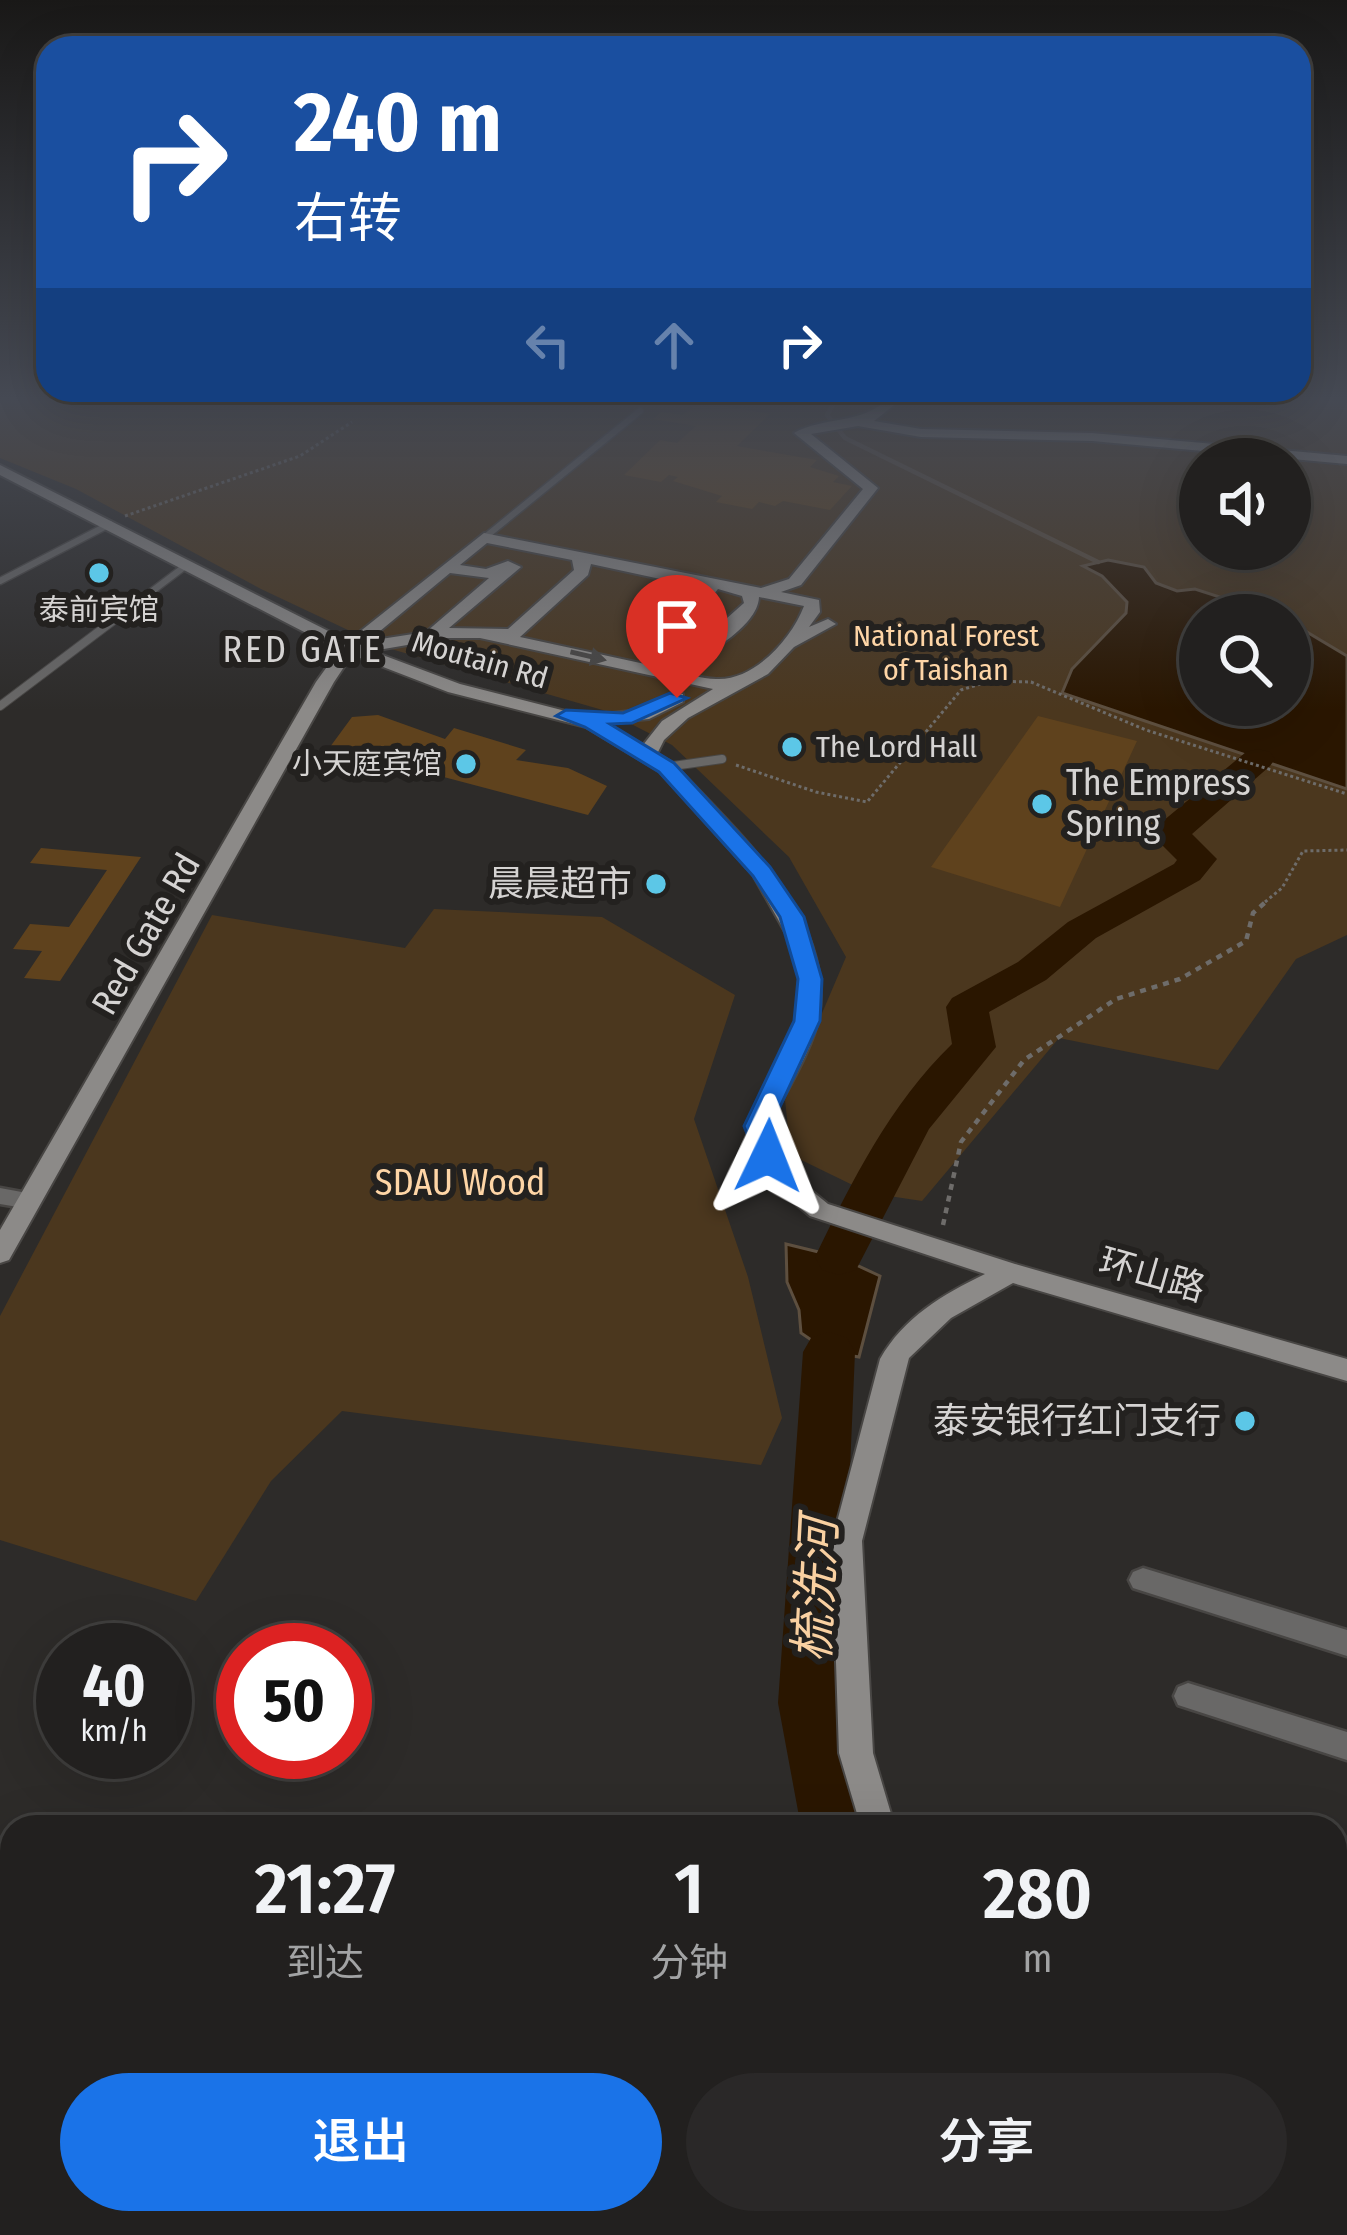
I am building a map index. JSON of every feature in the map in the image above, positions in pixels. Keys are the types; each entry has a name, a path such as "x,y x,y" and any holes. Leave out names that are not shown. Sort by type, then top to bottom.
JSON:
{"street":[{"name":"Moutain Rd","path":"67,502 350,648 454,688 592,723 666,767 762,872 800,938 810,979 807,1021 758,1126 780,1178 819,1210"},
{"path":"740,589 772,591 795,582 859,502"},
{"path":"648,753 653,739 670,724 764,669 812,612 808,590 812,580 870,502"},
{"path":"484,538 813,603"},
{"name":"Red Gate Rd","path":"0,1253 250,822 325,682 350,648 484,538"},
{"path":"500,637 514,633 582,572 584,561 578,556"},
{"path":"413,640 445,626 511,567 478,574 446,568"},
{"path":"684,656 677,630 709,592 710,586 702,581"},
{"path":"642,668 665,667 718,642 752,604 753,598 740,589"},
{"path":"783,647 828,624"},
{"path":"350,648 465,632 717,685 735,682"},
{"path":"566,716 625,719 677,698"},
{"path":"0,1196 29,1201"},
{"name":"环山路","path":"819,1210 1011,1273 1347,1370"},
{"path":"874,1815 856,1753 847,1541 890,1367 901,1341 1011,1273"},
{"path":"1143,1580 1347,1643"},
{"path":"1188,1696 1347,1746"}],"lane":[{"path":"484,538 528,502"},
{"path":"0,581 110,524"},
{"path":"0,706 188,564"},
{"path":"666,767 722,760"}],"path":[{"path":"110,524 171,502"},
{"path":"722,760 816,793 867,802 961,690 990,681 1030,682 1082,706 1347,794"},
{"path":"937,1248 961,1142 1024,1060 1116,999 1180,980 1246,941 1252,914 1282,888 1303,851 1347,850"}],"green space":[{"name":"National Forest of Taishan","path":"101,502 1179,502 1179,570 1311,570 1311,502 1347,502 1347,935 1296,959 1218,1070 1059,1038 922,1201 869,1193 791,1155 785,1100 846,957 789,857 672,745 606,711 384,647 261,589"},
{"name":"SDAU Wood","path":"434,909 602,917 735,995 694,1119 748,1277 782,1418 761,1465 342,1411 271,1481 196,1601 0,1540 0,1316 212,915 405,948"}],"shaded area":[{"path":"1108,560 1144,567 1156,583 1177,591 1195,589 1210,594 1179,594 1179,726 1311,726 1311,635 1347,656 1347,789 1062,693 1072,669 1126,613 1127,602 1102,576 1083,566"},
{"path":"786,1244 839,1257 880,1276 859,1357 829,1352 801,1333 799,1310 787,1282"}],"building":[{"path":"718,502 759,502 752,509"},
{"path":"790,502 837,502 830,510"},
{"name":"小天庭宾馆","path":"378,715 445,739 454,728 526,750 516,760 568,768 607,786 588,815 330,747 352,717"},
{"name":"The Empress Spring","path":"1038,716 1137,741 1060,907 931,867"},
{"path":"41,848 141,857 60,981 24,978 42,951 13,949 30,924 69,927 107,870 30,863"}],"waterway":[{"path":"976,502 1098,562"},
{"path":"839,1257 913,1118 974,1047 967,1007 1032,971 1082,930 1187,872 1198,859 1170,834 1258,759"},
{"name":"梳洗河","path":"829,1352 809,1703 831,1815"}],"place":[{"name":"泰前宾馆","path":"99,573"},
{"name":"The Lord Hall","path":"792,747"},
{"name":"小天庭宾馆","path":"466,764"},
{"name":"The Empress Spring","path":"1042,804"},
{"name":"晨晨超市","path":"656,884"},
{"name":"泰安银行红门支行","path":"1245,1421"}],"district":[{"name":"RED GATE","path":"303,650"}],"route":[{"path":"677,698 625,719 566,716 592,723 666,767 762,872 792,917 810,979 807,1021 758,1126 768,1156"}]}
